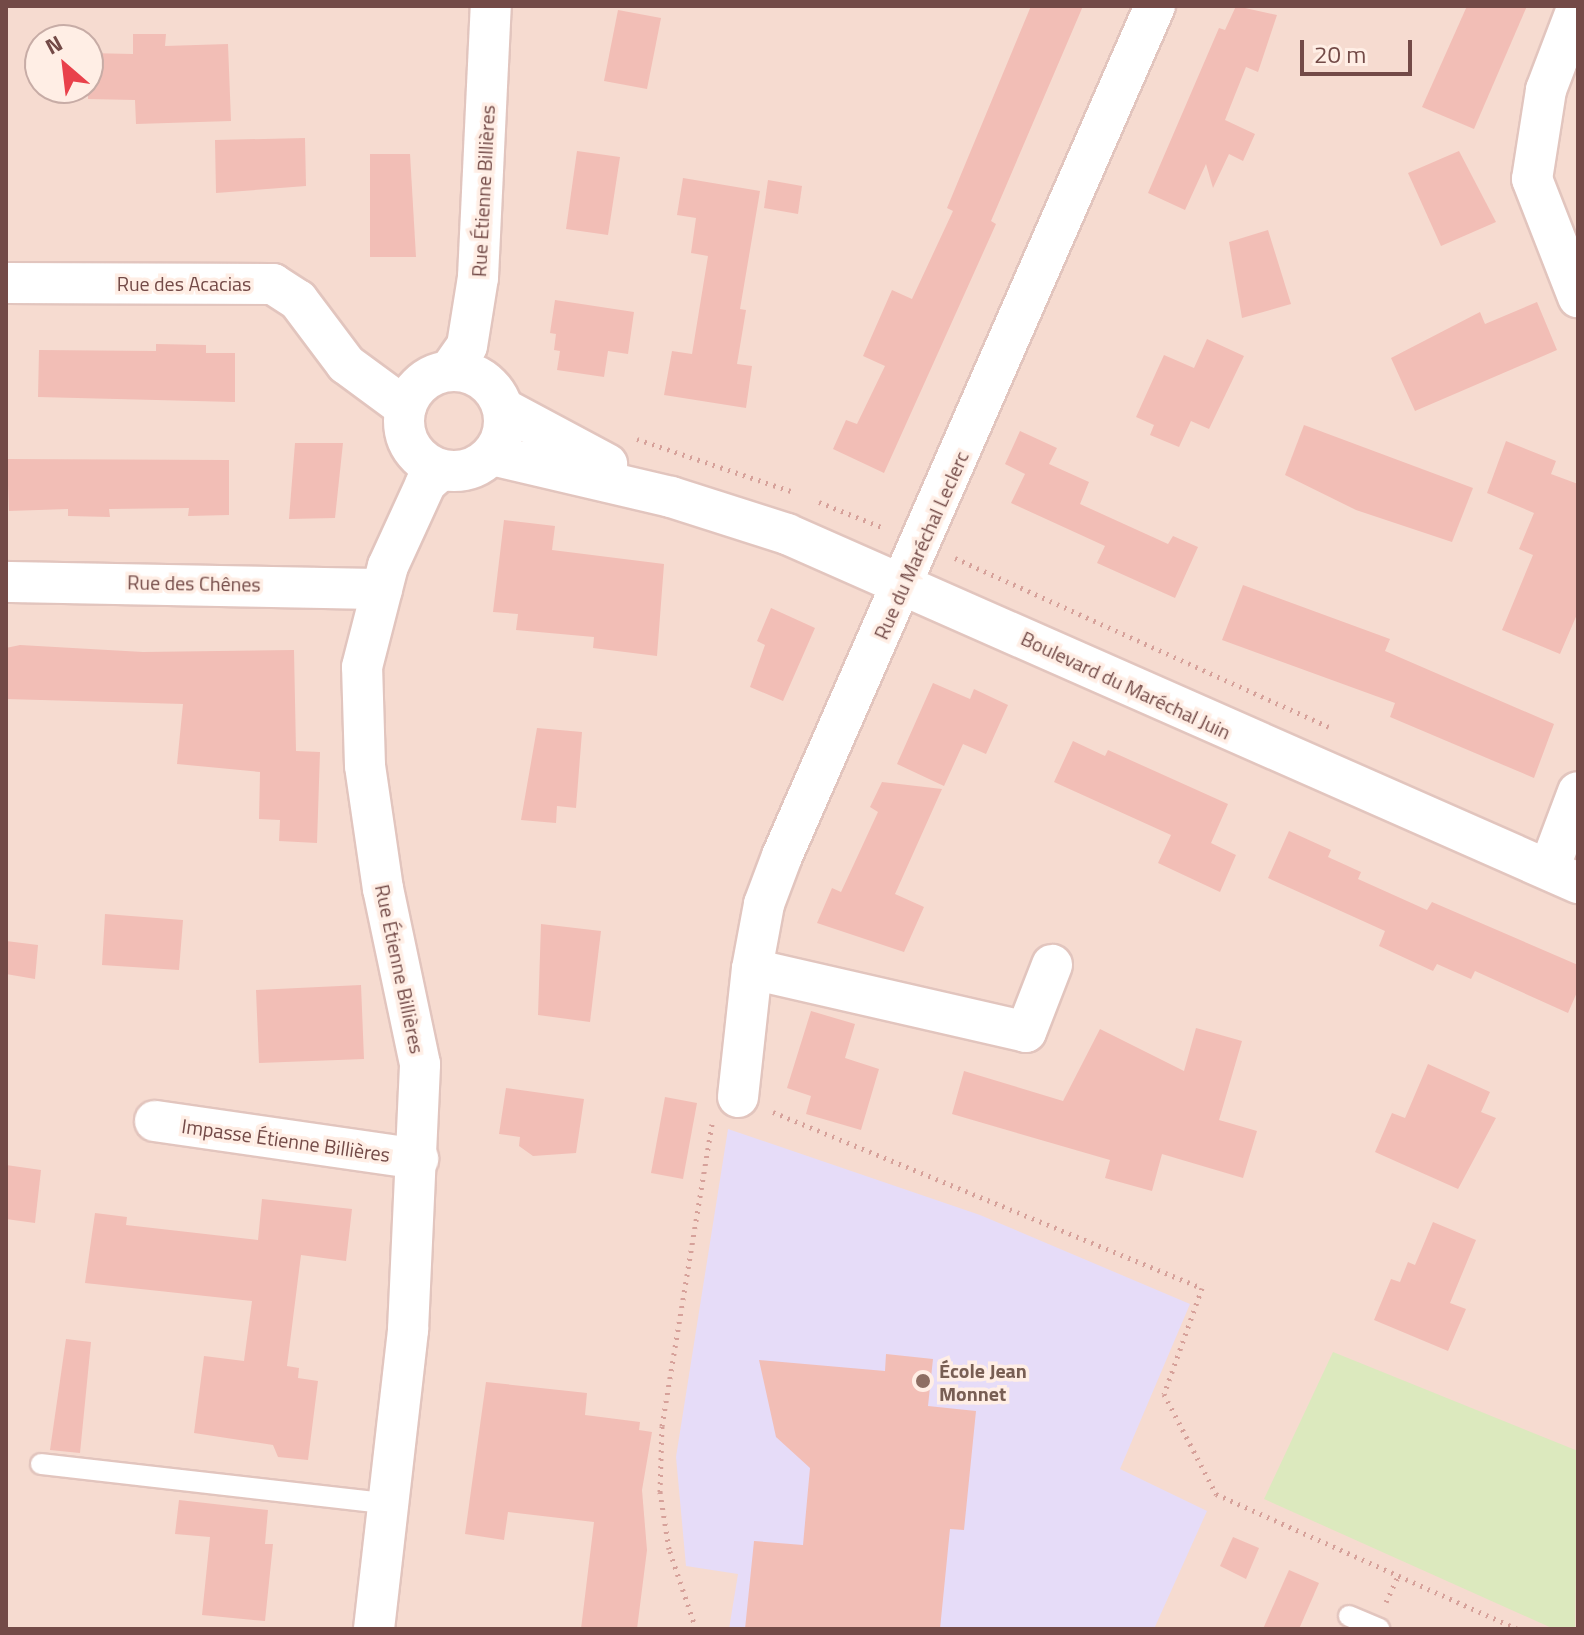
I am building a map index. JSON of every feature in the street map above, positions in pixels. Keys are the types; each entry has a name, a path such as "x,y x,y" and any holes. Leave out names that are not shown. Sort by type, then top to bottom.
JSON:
{"street":[{"name":"Rue Étienne Billières","path":"450,370 467,346 478,277 491,6"},
{"name":"Rue du Maréchal Leclerc","path":"728,1093 752,969 782,856 1155,6"},
{"path":"1578,6 1546,90 1532,179 1578,297"},
{"name":"Rue des Acacias","path":"6,283 273,284 308,311 346,364 406,408"},
{"path":"450,370 484,381 504,409 504,434 492,455 469,470 441,470 426,463 407,439 406,408 422,382 450,370"},
{"name":"Boulevard du Maréchal Juin","path":"504,409 563,446 671,497 903,581 1376,799 1564,876"},
{"name":"Boulevard du Maréchal Juin","path":"492,455 671,497"},
{"name":"Rue Étienne Billières","path":"374,1629 391,1504 418,1159 420,1064 383,889 365,766 362,667 382,589 412,508 441,470"},
{"name":"Rue des Chênes","path":"6,582 382,589"},
{"path":"1564,876 1578,792"},
{"path":"752,969 1026,1032 1052,965"},
{"name":"Impasse Étienne Billières","path":"155,1121 418,1159"}],"lane":[{"path":"41,1464 391,1504"},
{"path":"1349,1616 1379,1629"}],"path":[{"path":"696,1629 669,1549 660,1492 662,1426 728,1093 1202,1288 1164,1394 1216,1494 1518,1629"}],"shaded area":[{"path":"6,6 1578,6 1578,1629 6,1629"},
{"name":"École Jean Monnet","path":"728,1129 980,1215 1190,1304 1120,1469 1207,1511 1154,1629 729,1629 738,1574 686,1566 676,1457"}],"green space":[{"path":"1333,1352 1578,1451 1575,1629 1554,1629 1264,1499"}],"building":[{"path":"1031,6 1083,6 991,221 996,224 884,473 833,449 846,420 857,424 885,366 863,356 892,290 912,299 953,211 947,208"},
{"path":"1236,6 1277,15 1258,72 1246,67 1225,120 1255,134 1243,161 1229,154 1213,188 1206,164 1185,210 1148,193 1219,28 1225,30"},
{"path":"1467,6 1527,6 1474,129 1422,107"},
{"path":"618,10 661,18 647,89 604,81"},
{"path":"133,34 166,34 165,46 228,44 231,121 136,124 135,100 104,99 104,53 133,54"},
{"path":"305,138 306,186 216,193 215,140"},
{"path":"577,151 620,157 608,235 566,229"},
{"path":"1459,151 1496,222 1441,246 1408,173"},
{"path":"370,154 410,154 416,257 370,257"},
{"path":"683,178 760,191 740,309 746,310 737,364 752,366 746,408 664,395 672,351 692,354 708,256 691,253 696,218 677,215"},
{"path":"768,180 802,186 798,214 764,208"},
{"path":"1268,230 1291,304 1242,318 1229,242"},
{"path":"555,300 634,312 628,354 608,351 604,377 557,370 560,351 554,350 556,334 550,333"},
{"path":"1537,302 1557,350 1415,411 1391,358 1480,312 1485,324"},
{"path":"1207,339 1244,356 1209,429 1191,421 1179,447 1150,435 1154,425 1136,417 1164,355 1194,368"},
{"path":"156,344 206,345 206,353 235,353 235,402 38,397 39,350 156,351"},
{"path":"1304,425 1473,488 1452,542 1356,510 1285,475"},
{"path":"1020,431 1057,448 1049,464 1089,482 1080,504 1168,544 1173,536 1198,547 1175,598 1097,563 1105,546 1011,503 1025,474 1005,464"},
{"path":"1506,441 1556,461 1551,474 1578,484 1578,612 1560,654 1502,630 1533,555 1519,549 1534,513 1487,493"},
{"path":"295,443 343,443 335,518 289,519"},
{"path":"7,459 229,460 229,515 188,516 189,508 109,509 110,517 68,516 68,509 9,511"},
{"path":"504,520 555,526 552,550 664,564 657,656 593,648 594,637 516,630 518,614 493,612"},
{"path":"1243,585 1390,639 1385,651 1554,724 1534,778 1390,717 1395,703 1222,640"},
{"path":"771,608 815,628 783,701 750,687 765,645 757,641"},
{"path":"20,645 143,652 294,650 296,751 320,752 317,843 279,841 280,820 259,819 260,772 177,764 183,704 6,699 6,648"},
{"path":"933,683 970,699 974,689 1008,705 986,754 963,744 944,786 897,764"},
{"path":"537,728 582,732 576,808 557,806 556,823 521,820"},
{"path":"1073,741 1105,756 1108,750 1228,804 1211,843 1236,855 1220,892 1158,863 1171,835 1054,782"},
{"path":"882,782 942,789 895,894 924,907 904,952 817,923 832,888 841,892 878,812 870,807"},
{"path":"1289,831 1331,850 1328,857 1361,872 1358,879 1427,910 1432,902 1578,965 1578,990 1568,1013 1475,971 1471,979 1437,964 1433,971 1379,946 1385,931 1268,878"},
{"path":"105,914 183,920 179,970 102,965"},
{"path":"541,924 601,931 590,1022 538,1015"},
{"path":"6,941 38,945 35,979 6,974"},
{"path":"361,985 364,1059 259,1063 256,990"},
{"path":"811,1011 855,1024 845,1058 879,1069 861,1130 806,1114 811,1096 787,1088"},
{"path":"1196,1028 1242,1041 1219,1120 1257,1131 1243,1178 1162,1154 1152,1191 1105,1178 1110,1160 952,1114 964,1071 1063,1101 1100,1029 1184,1071"},
{"path":"1428,1064 1490,1092 1481,1112 1496,1118 1458,1189 1375,1152 1392,1113 1405,1118"},
{"path":"506,1088 584,1099 576,1153 533,1156 519,1146 520,1137 499,1134"},
{"path":"665,1097 697,1103 683,1179 651,1173"},
{"path":"6,1165 41,1170 35,1223 6,1219"},
{"path":"262,1199 352,1209 346,1261 301,1255 287,1366 299,1368 298,1378 318,1381 308,1460 278,1457 273,1445 194,1433 204,1356 244,1361 252,1301 85,1283 95,1213 127,1217 126,1225 258,1240"},
{"path":"1433,1222 1476,1240 1450,1303 1466,1309 1448,1351 1374,1320 1391,1279 1400,1282 1408,1262 1415,1265"},
{"path":"66,1339 91,1342 80,1453 50,1450"},
{"path":"886,1354 933,1359 928,1406 976,1411 964,1530 950,1529 940,1629 745,1629 754,1541 803,1545 810,1468 776,1437 759,1360 885,1371"},
{"path":"486,1382 587,1393 585,1415 640,1422 639,1430 652,1432 642,1490 647,1550 637,1629 581,1629 594,1522 508,1512 504,1540 465,1534"},
{"path":"179,1500 268,1510 265,1544 273,1544 265,1621 202,1615 210,1537 175,1534"},
{"path":"1233,1537 1259,1548 1246,1579 1220,1566"},
{"path":"1289,1570 1319,1583 1299,1629 1263,1629"}],"place":[{"name":"École Jean Monnet","path":"923,1381"}]}
